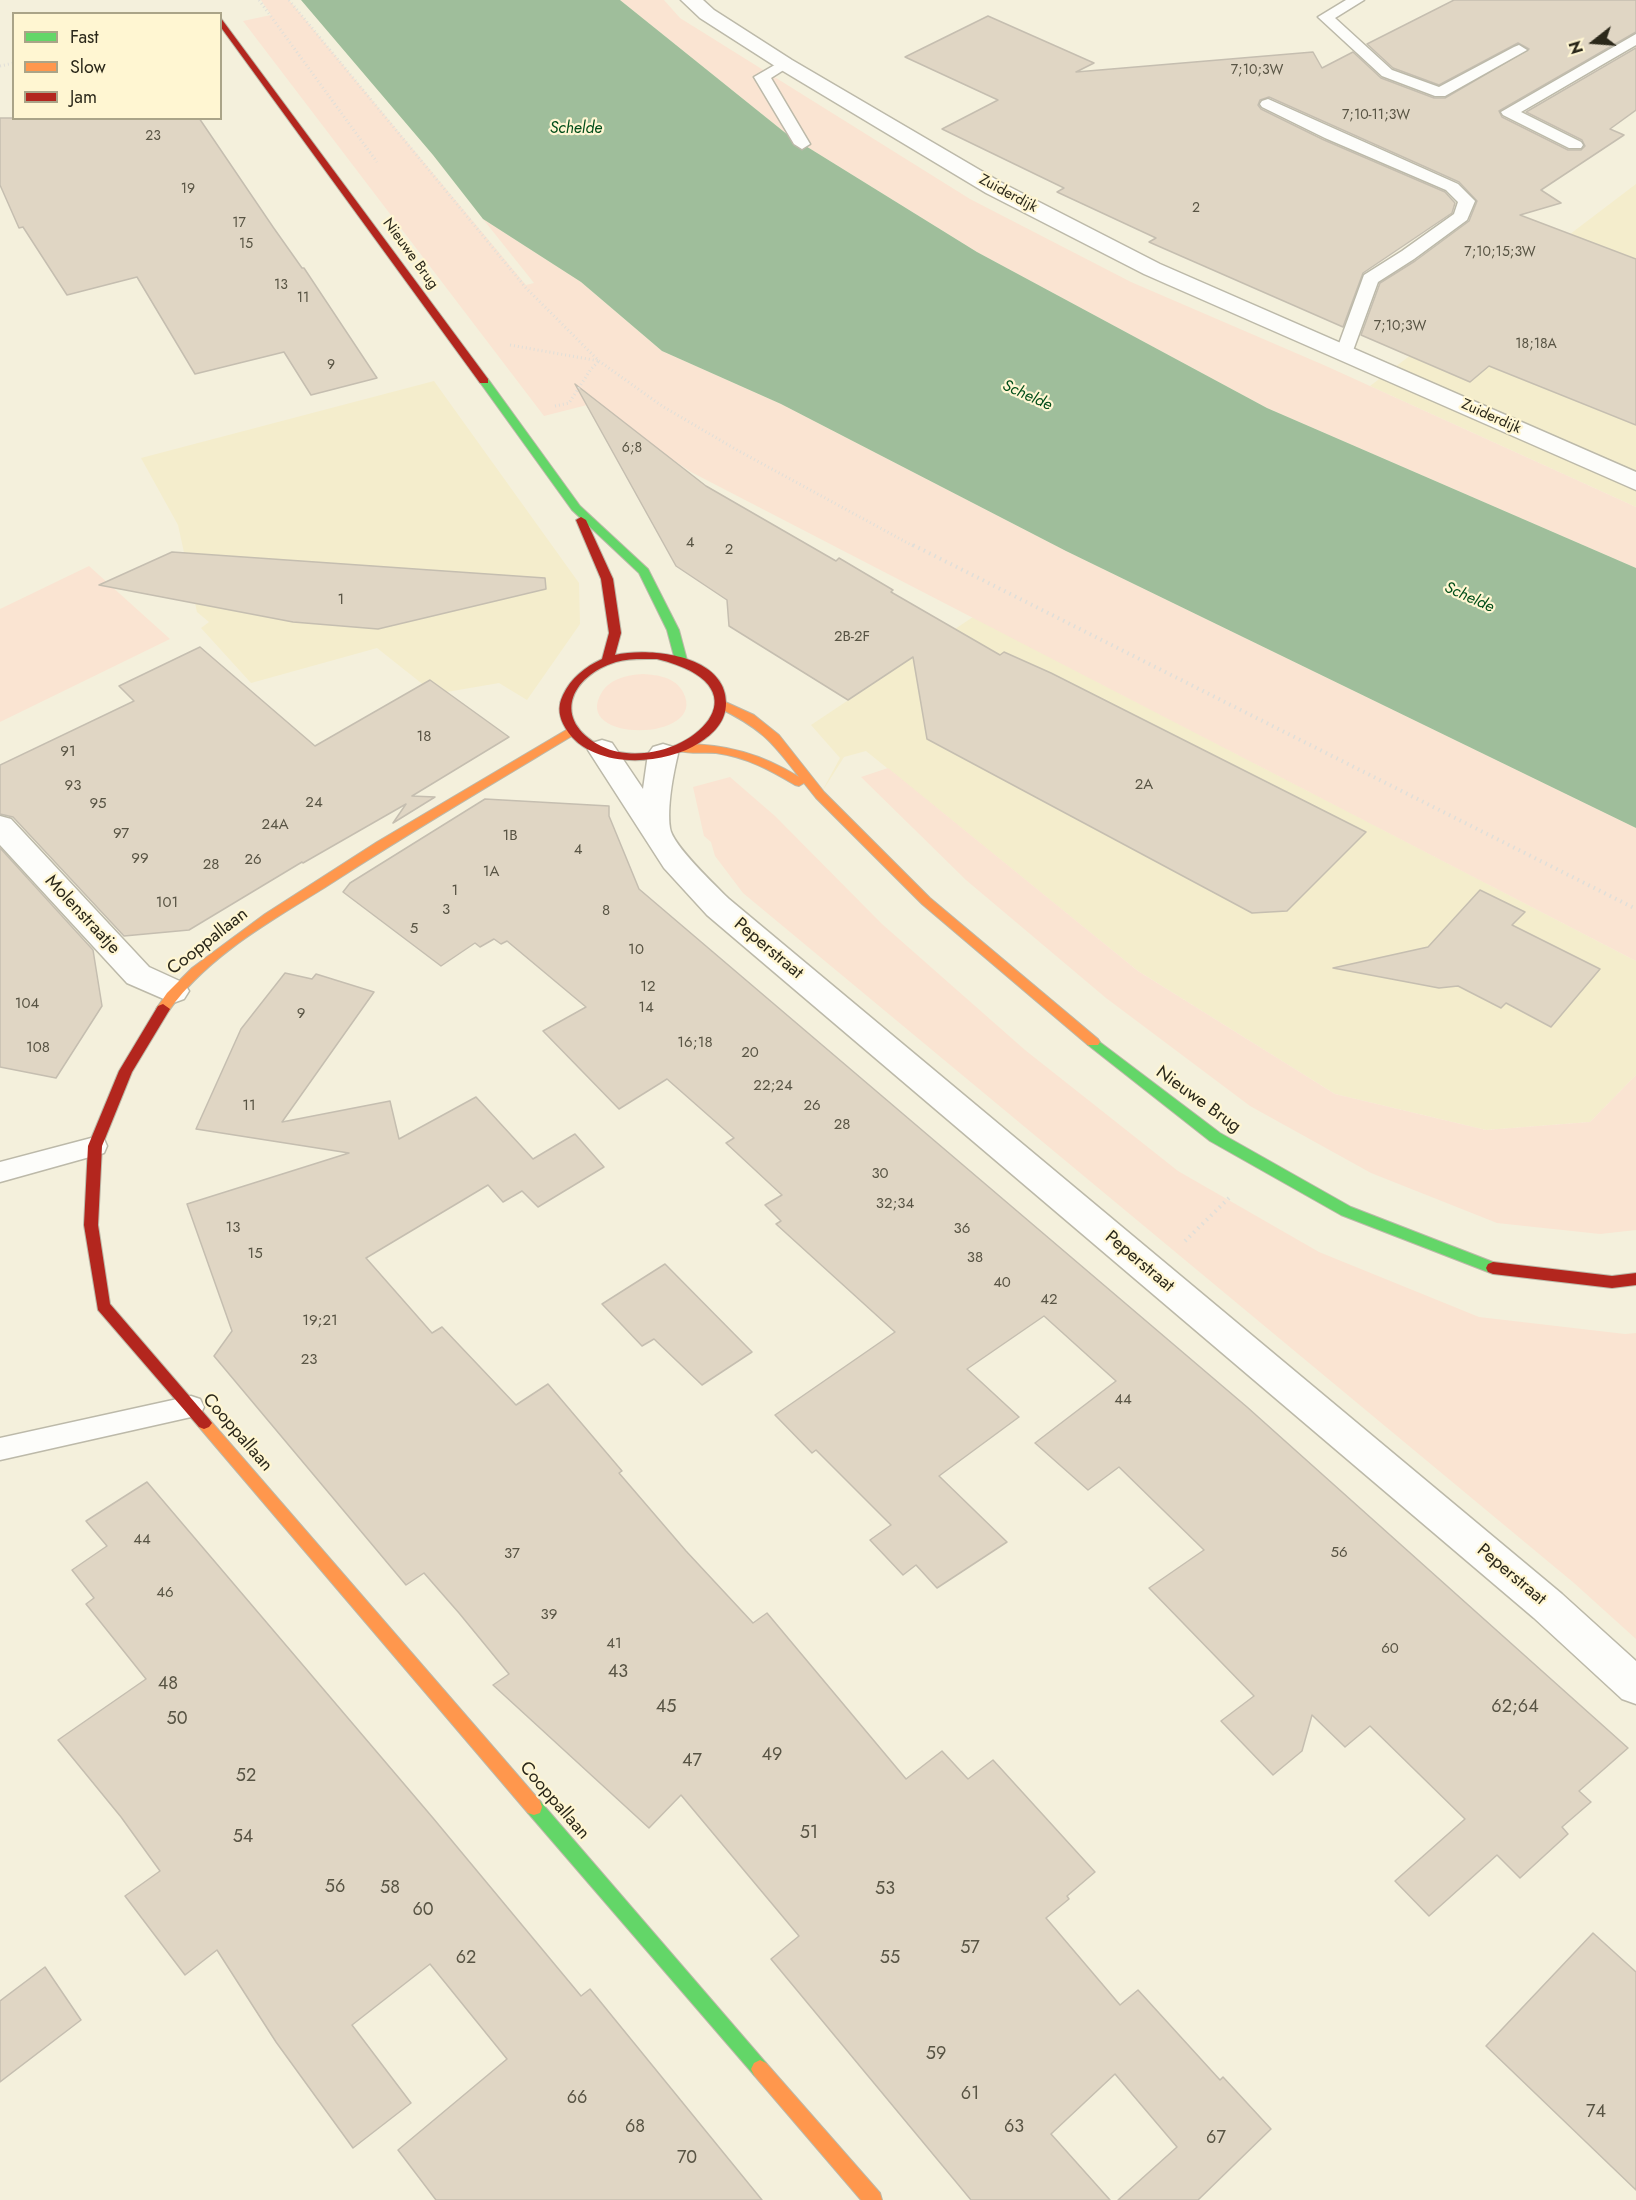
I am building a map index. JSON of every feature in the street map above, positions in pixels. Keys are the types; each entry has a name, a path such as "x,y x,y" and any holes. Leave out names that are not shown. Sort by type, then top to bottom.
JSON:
{"main road":[{"name":"Nieuwe Brug","path":"222,22 576,508 644,571 673,630 681,660"},
{"name":"Nieuwe Brug","path":"576,508 607,579 615,633 607,662"},
{"path":"573,730 566,716 566,700 573,684 588,672 607,662 631,656 657,655 681,660 698,668 711,678 718,691 721,704 711,729 699,739 673,751"},
{"name":"Nieuwe Brug","path":"721,704 750,718 775,738 820,795 926,901 1068,1023 1215,1137 1346,1211 1488,1267 1612,1282 1636,1279"},
{"name":"Nieuwe Brug","path":"573,730 602,750 632,755 712,747 765,759 820,795"},
{"name":"Cooppallaan","path":"573,730 311,889 238,938 174,992 126,1071 95,1146 91,1225 103,1306 873,2200"}],"street":[{"name":"Zuiderdijk","path":"691,0 707,14 785,64 994,188 1099,242 1152,269 1636,482"},
{"name":"Peperstraat","path":"602,750 675,861 718,907 1548,1606 1636,1686"},
{"path":"655,828 658,779 673,751"},
{"name":"Molenstraatje","path":"0,826 138,975 174,992"}],"lane":[{"path":"1357,0 1325,17 1387,73 1440,93 1519,50"},
{"path":"1575,145 1509,112 1636,39"},
{"path":"785,64 762,77 802,144"},
{"path":"1268,104 1331,135 1452,187 1467,201 1461,216 1408,255 1370,279 1345,352"},
{"path":"0,1172 95,1146"},
{"path":"0,1449 190,1407"}],"path":[{"path":"289,0 526,288 600,361 662,406 923,551 1636,909"},
{"path":"510,345 600,361"},
{"path":"555,406 569,403 591,369 600,361"},
{"path":"1152,1273 1263,1164"}],"shaded area":[{"path":"261,0 289,0 526,285 534,283 483,219 581,282 662,351 781,404 1066,551 1636,828 1636,961 691,472 591,404 544,416 243,21 271,15"},
{"path":"620,0 664,0 680,18 970,199 1131,282 1326,366 1636,507 1636,568 1267,408 977,252 788,135"},
{"path":"1636,184 1636,507 1370,386"},
{"path":"434,381 579,583 580,624 527,700 499,683 435,694 377,648 251,683 201,628 209,622 197,612 178,525 141,458"},
{"path":"89,566 170,639 0,722 0,609"},
{"path":"973,617 1636,961 1636,1075 1590,1122 1486,1130 1335,1094 1138,971 866,751 844,757 820,795 840,758 811,725"},
{"path":"643,674 666,678 680,687 686,708 677,720 661,728 640,730 620,728 605,721 597,709 602,692 606,687 620,678"},
{"path":"888,768 1138,971 1335,1094 1486,1130 1590,1122 1636,1075 1636,1230 1600,1234 1497,1223 1371,1173 1250,1106 1106,998 966,880 861,777"},
{"path":"730,777 775,816 882,924 1025,1050 1178,1171 1319,1252 1479,1317 1625,1334 1636,1333 1636,1639 1574,1583 743,893 715,856 711,842 704,836 693,787"}],"water":[{"name":"Schelde","path":"301,0 620,0 788,135 977,252 1267,408 1636,568 1636,828 1066,551 781,404 662,351 581,282 483,219 433,155"}],"building":[{"path":"1454,0 1636,0 1636,32 1499,111 1502,117 1568,150 1581,150 1585,146 1582,140 1526,112 1636,48 1636,110 1610,129 1624,135 1541,190 1561,203 1520,215 1636,259 1636,425 1489,366 1470,382 1361,335 1380,283 1415,261 1469,221 1477,201 1459,182 1269,97 1260,100 1258,105 1261,109 1324,140 1445,192 1455,203 1452,213 1363,273 1343,327 1149,242 1156,238 1057,192 1064,188 942,129 998,100 905,57 988,16 1094,63 1076,72 1313,52 1322,68 1353,52 1381,78 1434,98 1445,98 1529,49 1518,43 1439,85 1393,68 1367,44"},
{"path":"0,118 12,118 12,120 200,120 273,227 304,268 377,378 311,395 284,352 195,374 137,277 67,295 23,227 19,228 0,185"},
{"path":"575,384 706,486 836,561 839,558 893,590 891,592 1000,655 1004,652 1051,673 1366,832 1287,911 1252,913 927,739 913,657 848,700 729,626 727,600 676,566"},
{"path":"172,552 545,578 546,589 378,629 293,622 99,585"},
{"path":"200,647 315,746 430,680 509,737 412,796 435,797 393,823 406,804 302,862 189,930 124,936 13,817 0,814 0,765 134,701 119,686"},
{"path":"485,799 609,806 609,816 639,889 1247,1407 1628,1748 1579,1791 1591,1802 1562,1827 1568,1834 1520,1878 1497,1855 1429,1916 1395,1881 1465,1819 1370,1726 1345,1747 1312,1715 1302,1751 1273,1775 1221,1721 1254,1696 1149,1588 1204,1550 1119,1467 1088,1490 1035,1443 1116,1381 1044,1316 967,1369 1019,1417 939,1476 1007,1542 937,1588 916,1565 903,1575 870,1540 891,1525 816,1450 812,1453 775,1415 895,1332 776,1224 781,1221 765,1205 782,1195 726,1143 734,1138 667,1079 619,1109 543,1031 586,1007 507,941 501,944 494,939 480,947 475,943 441,966 343,892 350,883"},
{"path":"0,848 93,950 102,1006 56,1078 0,1067"},
{"path":"1480,890 1525,912 1512,925 1600,969 1551,1027 1506,1003 1501,1008 1458,986 1439,988 1333,968 1428,947"},
{"path":"285,973 312,979 316,974 374,992 282,1122 390,1101 399,1139 476,1097 533,1159 575,1134 604,1167 538,1207 522,1191 503,1202 488,1185 366,1258 432,1333 442,1327 516,1405 548,1384 622,1471 619,1473 686,1551 753,1623 767,1613 906,1779 942,1751 968,1779 993,1760 1095,1872 1067,1896 1069,1899 1046,1918 1120,2005 1138,1990 1220,2080 1223,2077 1271,2129 1198,2200 1118,2200 1177,2147 1115,2074 1051,2134 1110,2200 971,2200 771,1959 799,1936 681,1795 649,1828 493,1685 509,1674 459,1613 424,1573 406,1585 214,1356 232,1331 187,1204 349,1153 196,1129 241,1029"},
{"path":"665,1264 752,1352 702,1385 654,1339 642,1346 602,1304"},
{"path":"147,1482 581,1996 590,1989 762,2200 436,2200 398,2150 507,2059 430,1964 352,2025 411,2103 353,2148 276,2042 217,1950 185,1975 125,1896 160,1871 121,1817 58,1740 146,1679 86,1604 94,1598 72,1570 107,1546 86,1521"},
{"path":"1593,1933 1636,1972 1636,2190 1486,2046"},
{"path":"45,1967 81,2020 0,2082 0,2001"}],"traffic: fast":[{"path":"484,381 576,508 644,571 673,630 681,660"},
{"path":"1093,1042 1215,1137 1346,1211 1493,1268"},
{"path":"534,1807 760,2069"}],"traffic: slow":[{"path":"721,704 750,718 775,738 820,795 926,901 1093,1042"},
{"path":"163,1009 183,983 196,971 269,917 382,845 573,730"},
{"path":"683,748 716,749 744,755 799,782"},
{"path":"204,1423 534,1807"},
{"path":"760,2069 873,2200"}],"traffic: jam":[{"path":"222,22 484,381"},
{"path":"581,520 607,579 615,633 607,662"},
{"path":"657,655 699,669 715,683 719,692 720,707 715,723 707,732 693,742 676,749 639,757 620,756 603,751 587,743 573,731 567,721 565,710 571,690 578,680 587,672 613,659 657,655"},
{"path":"163,1009 126,1071 95,1146 91,1225 103,1306 204,1423"},
{"path":"1493,1268 1612,1282 1636,1279"}]}
